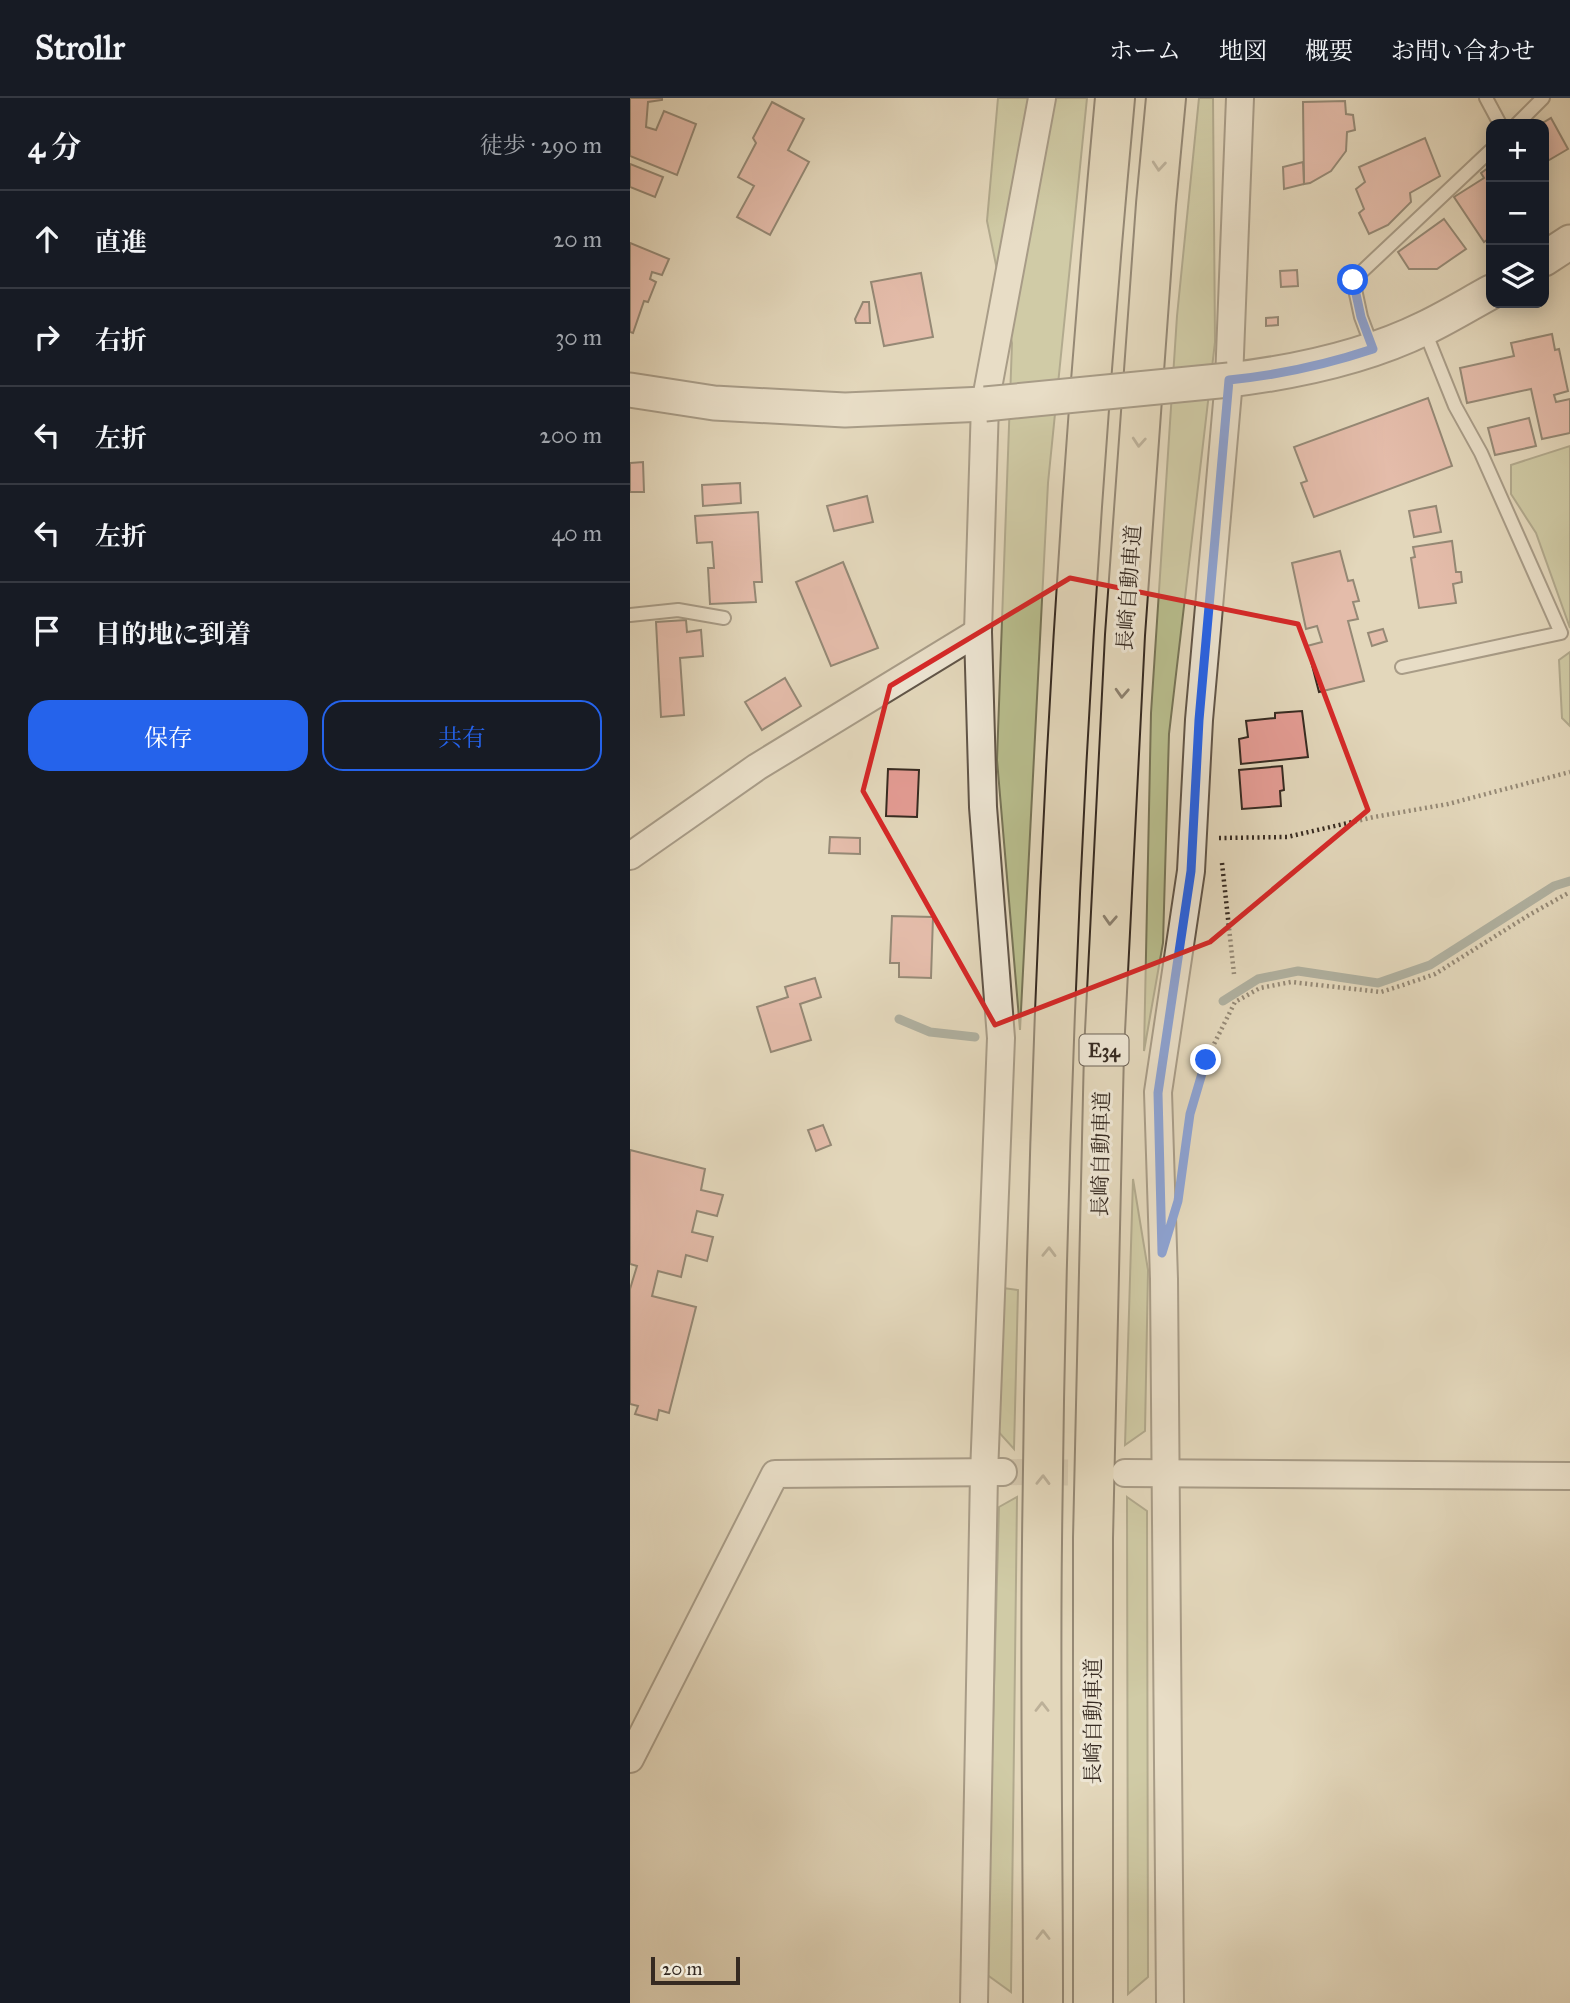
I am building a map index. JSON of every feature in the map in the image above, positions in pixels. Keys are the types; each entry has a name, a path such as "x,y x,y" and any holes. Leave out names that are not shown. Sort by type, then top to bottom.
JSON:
{"highway":[{"name":"E34","path":"1043,2003 1042,1544 1054,1052 1074,629 1115,98"},
{"name":"長崎自動車道","path":"1093,2003 1093,1538 1104,1051 1126,621 1166,98"}],"street":[{"path":"974,2003 993,1473 1001,1038 983,807 978,632 985,404 1042,98"},
{"path":"1170,2003 1164,1279 1158,1093 1191,871 1199,720 1229,380 1240,98"},
{"path":"1549,256 1570,242"},
{"path":"630,390 714,403 845,410 985,404 1229,380 1273,375 1331,363 1424,329 1486,295"},
{"path":"630,856 757,767 978,632"},
{"path":"630,1759 775,1474 993,1473"},
{"path":"1125,1473 1570,1476"}],"lane":[{"path":"1486,98 1497,119"},
{"path":"1522,119 1543,98"},
{"path":"1373,349 1361,317 1353,280 1486,155"},
{"path":"1402,667 1561,633 1480,453 1455,406 1424,329"},
{"path":"630,615 678,610 724,618"}],"path":[{"path":"1219,838 1287,837 1374,817 1448,804 1570,772"},
{"path":"1188,1126 1206,1060 1235,1002 1261,988 1291,982 1381,992 1403,985 1435,974 1570,892"}],"highlighted area":[{"path":"1070,578 1298,624 1368,810 1210,942 995,1025 863,791 890,686"}],"green space":[{"path":"998,98 1087,98 1048,483 1020,1030 997,760 1012,343 987,221"},
{"path":"1199,98 1213,98 1215,342 1169,734 1163,943 1144,1051 1151,713 1177,316"},
{"path":"1570,446 1570,628 1536,533 1511,494 1511,465"},
{"path":"1570,652 1570,726 1562,718 1559,660"},
{"path":"1133,1179 1148,1270 1145,1431 1125,1445"},
{"path":"1003,1288 1018,1290 1014,1449 995,1428"},
{"path":"1017,1497 1011,1992 986,1974 999,1507"},
{"path":"1127,1497 1147,1511 1148,1977 1128,1994"}],"building":[{"path":"630,98 662,98 648,102 646,127 656,130 664,111 696,124 677,175 630,156"},
{"path":"1345,101 1346,114 1353,115 1355,130 1347,132 1346,151 1331,171 1304,184 1303,102"},
{"path":"772,102 804,119 788,150 809,162 770,235 737,217 754,186 738,177 756,143 753,138"},
{"path":"1551,118 1568,149 1549,160"},
{"path":"1425,138 1440,176 1410,193 1411,202 1388,225 1369,234 1359,213 1364,209 1356,189 1365,182 1359,167"},
{"path":"1303,162 1304,184 1284,189 1283,167"},
{"path":"630,164 663,177 655,197 630,187"},
{"path":"1486,170 1484,242 1454,197 1484,178 1481,173"},
{"path":"1444,219 1466,249 1437,269 1409,269 1398,252"},
{"path":"630,243 669,259 662,275 652,272 650,279 656,282 648,302 644,301 633,333 630,332"},
{"path":"1297,270 1298,286 1281,287 1280,271"},
{"path":"921,273 933,337 884,346 871,282"},
{"path":"863,302 869,302 870,323 856,323 855,319"},
{"path":"1278,317 1278,325 1266,326 1266,318"},
{"path":"1552,334 1555,350 1559,349 1568,391 1554,395 1556,402 1570,399 1570,433 1542,439 1531,389 1467,403 1460,368 1514,356 1511,343"},
{"path":"1428,398 1452,466 1314,517 1301,483 1307,481 1294,447"},
{"path":"1529,418 1536,446 1495,455 1488,428"},
{"path":"643,462 644,492 630,492 630,463"},
{"path":"740,483 741,503 703,506 702,485"},
{"path":"867,496 873,522 834,531 827,506"},
{"path":"1436,506 1441,532 1414,537 1409,511"},
{"path":"758,512 762,582 754,582 756,602 710,604 708,568 714,568 712,542 697,543 695,516"},
{"path":"1452,541 1456,572 1461,572 1462,582 1453,584 1456,603 1419,608 1411,558 1415,557 1413,547"},
{"path":"1340,551 1348,581 1353,580 1359,601 1353,602 1358,619 1348,621 1364,681 1319,692 1307,646 1322,642 1317,626 1306,629 1292,563"},
{"path":"843,562 878,648 831,666 796,582"},
{"path":"686,620 687,632 701,630 703,656 680,658 684,715 661,717 656,622"},
{"path":"1383,629 1387,641 1372,646 1368,633"},
{"path":"785,678 801,706 762,730 745,702"},
{"path":"1302,711 1308,757 1241,764 1239,739 1248,737 1246,721 1275,718 1275,713"},
{"path":"1282,766 1284,790 1280,791 1281,806 1242,809 1239,770"},
{"path":"888,769 919,770 917,817 886,816"},
{"path":"830,837 860,838 860,854 829,853"},
{"path":"892,916 933,917 931,978 899,977 899,963 890,963"},
{"path":"815,978 821,997 800,1004 811,1040 771,1052 757,1007 788,997 785,987"},
{"path":"823,1125 831,1145 816,1151 808,1130"},
{"path":"630,1150 705,1169 701,1190 723,1195 717,1216 697,1211 692,1232 713,1237 707,1261 686,1255 681,1277 658,1271 652,1296 696,1307 669,1413 659,1410 657,1420 635,1414 638,1406 630,1404 630,1289 637,1266 630,1264"}],"waterway":[{"path":"1223,1001 1258,979 1298,971 1378,983 1430,965 1554,886 1570,881"},
{"path":"899,1019 930,1032 975,1037"}],"tunnel":[{"path":"1003,1472 1109,1473"}],"route":[{"path":"1206,1060 1190,1114 1178,1201 1162,1253 1158,1093 1191,871 1199,720 1229,380 1273,375 1331,363 1373,349 1361,317 1353,280"}]}
